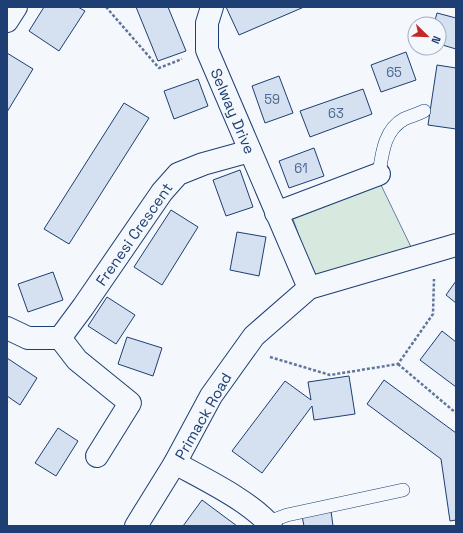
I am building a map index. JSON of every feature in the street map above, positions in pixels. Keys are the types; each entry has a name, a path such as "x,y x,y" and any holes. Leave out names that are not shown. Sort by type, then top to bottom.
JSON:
{"street":[{"path":"7,21 16,7"},
{"name":"Selway Drive","path":"212,7 206,23 207,50 309,288"},
{"name":"Frenesi Crescent","path":"60,338 162,192 178,174 203,164 250,151"},
{"path":"276,213 379,174"},
{"name":"Primack Road","path":"136,526 175,463 211,396 254,336 309,288 456,245"},
{"path":"7,328 28,338 60,338 77,360 130,403 97,456"},
{"path":"175,463 221,489 262,515 269,524"}],"lane":[{"path":"379,174 383,149 391,131 403,120 424,111"},
{"path":"269,524 287,515 403,490"}],"path":[{"path":"106,7 159,68 207,50"},
{"path":"244,349 330,375 398,364 433,314 435,252"},
{"path":"398,364 456,413"}],"shaded area":[{"path":"381,185 412,249 314,278 293,219"}],"building":[{"path":"44,7 78,7 85,11 59,51 29,31"},
{"path":"136,7 168,7 186,51 158,61"},
{"path":"226,7 304,7 239,35"},
{"path":"437,13 456,18 456,49 447,46 447,16 436,16"},
{"path":"406,52 416,80 381,92 371,65"},
{"path":"7,53 33,69 7,112"},
{"path":"437,65 456,68 456,129 428,125"},
{"path":"279,76 293,113 265,123 252,86"},
{"path":"198,79 208,106 174,119 164,91"},
{"path":"363,89 372,114 310,137 300,111"},
{"path":"124,103 149,118 69,244 44,229"},
{"path":"314,148 324,176 289,188 279,161"},
{"path":"240,170 253,207 226,216 213,180"},
{"path":"171,210 198,227 162,285 134,267"},
{"path":"237,232 266,237 259,276 230,270"},
{"path":"53,272 63,300 28,312 18,284"},
{"path":"456,281 456,303 446,295"},
{"path":"107,297 135,315 116,344 88,326"},
{"path":"442,331 456,342 456,387 420,360"},
{"path":"127,337 162,348 153,376 118,364"},
{"path":"7,358 37,378 20,405 7,396"},
{"path":"349,376 355,414 314,420 312,406 262,473 232,451 285,381 311,400 308,382"},
{"path":"384,380 456,433 456,520 450,521 441,459 367,404"},
{"path":"58,428 78,441 56,476 35,463"},
{"path":"202,500 237,526 183,526"},
{"path":"331,511 333,526 304,526 302,516"}]}
